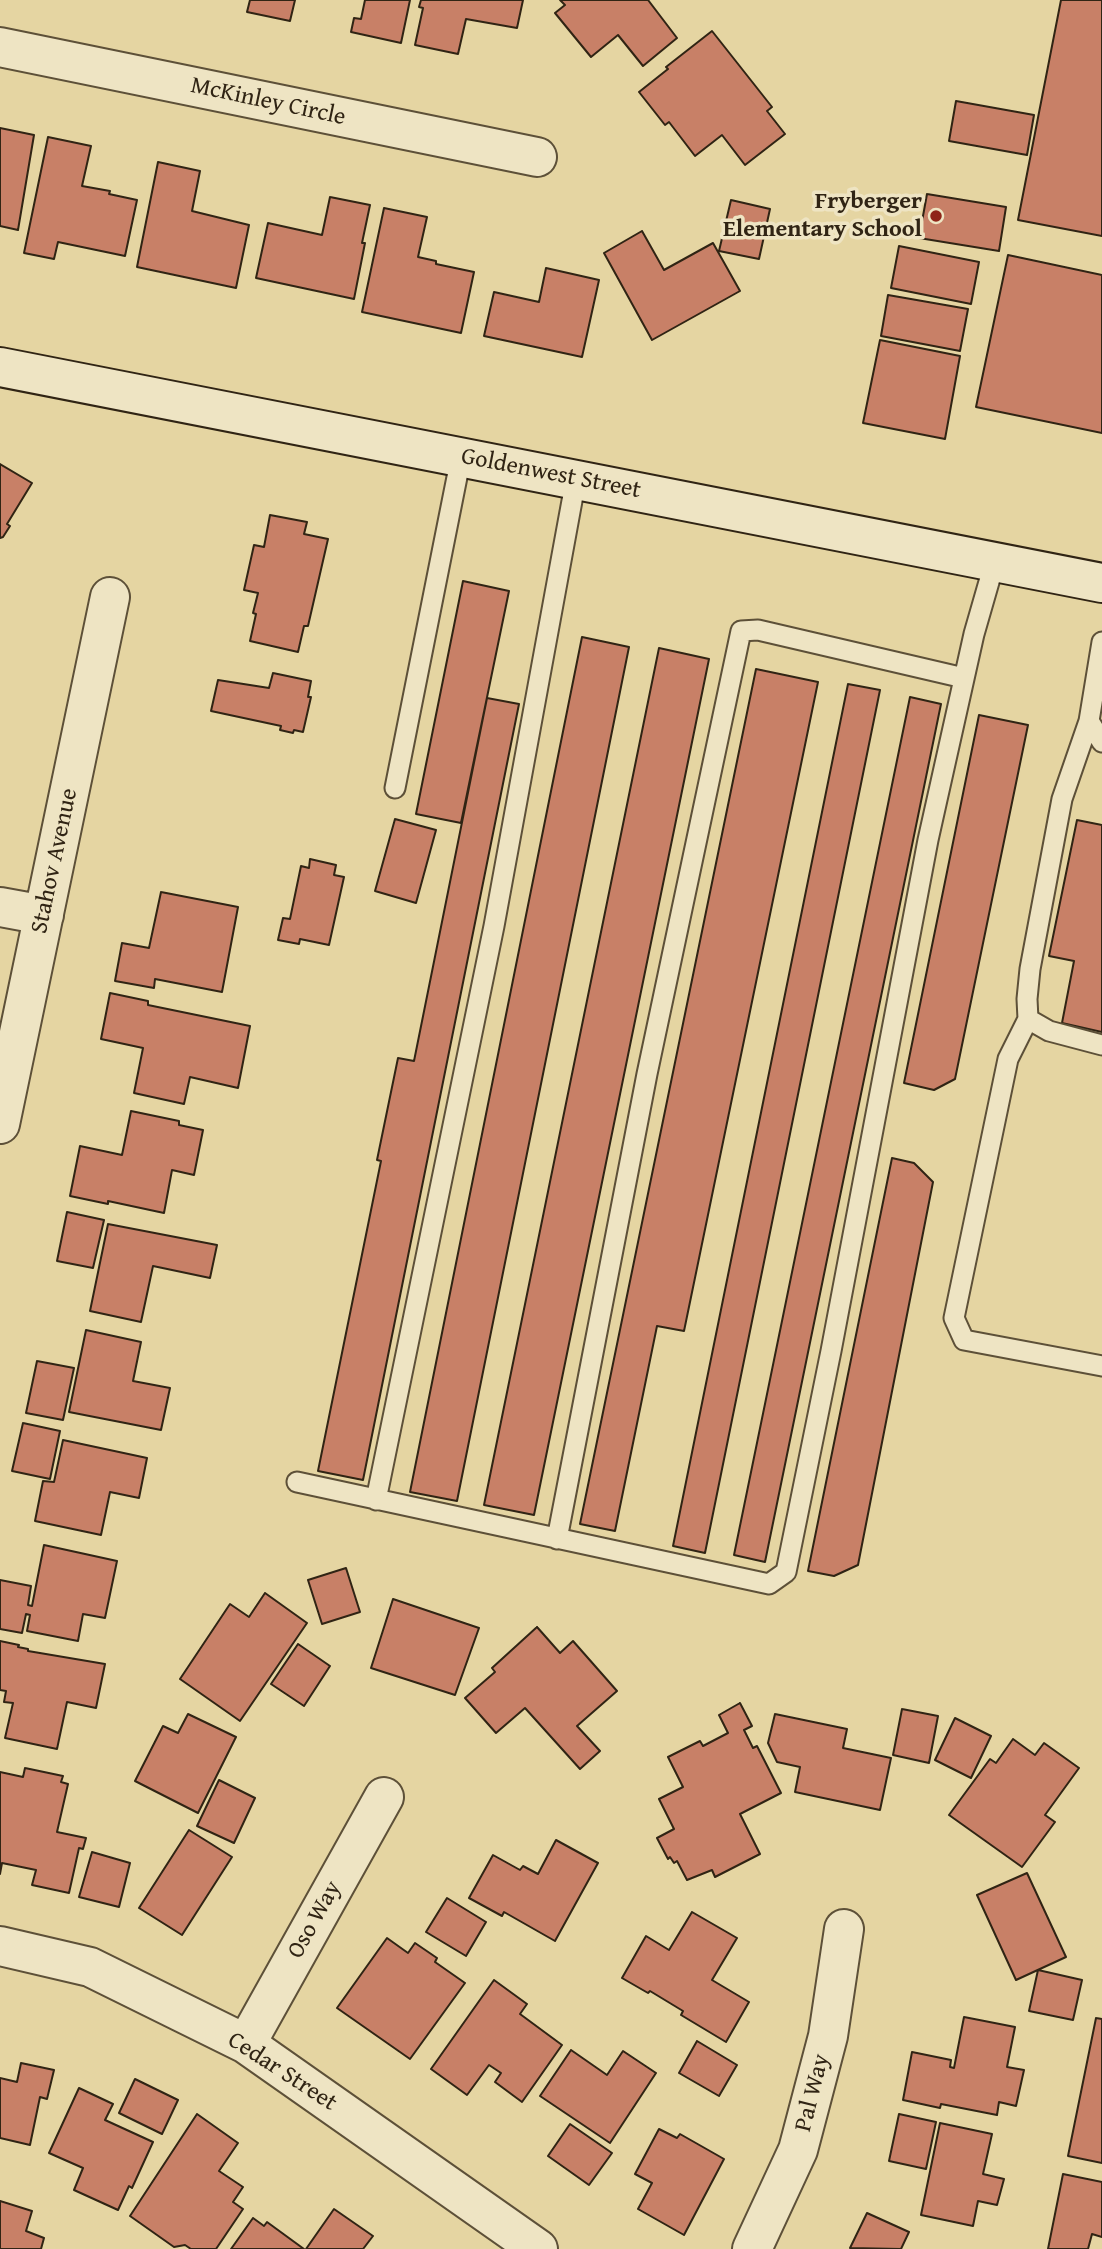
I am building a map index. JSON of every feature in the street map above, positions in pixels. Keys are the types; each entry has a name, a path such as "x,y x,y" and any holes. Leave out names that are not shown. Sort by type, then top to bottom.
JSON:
{"street":[{"name":"McKinley Circle","path":"0,47 537,157"},
{"name":"Goldenwest Street","path":"0,367 1102,583"},
{"name":"Stahov Avenue","path":"0,1124 110,597"},
{"path":"0,907 44,915"},
{"name":"Oso Way","path":"246,2044 384,1797"},
{"name":"Pal Way","path":"752,2249 798,2150 828,2036 844,1929"},
{"name":"Cedar Street","path":"0,1946 90,1967 246,2044 538,2249"}],"lane":[{"path":"396,788 461,457"},
{"path":"376,1500 494,926 576,479"},
{"path":"298,1482 769,1584 786,1572 834,1337 928,840 964,678 995,561"},
{"path":"557,1539 647,1074 741,631 758,630 964,678"},
{"path":"1102,642 1089,721 1062,799 1030,969 1028,1019 1008,1059 954,1318 964,1340 1102,1366"},
{"path":"1089,721 1102,742"},
{"path":"1028,1019 1049,1031 1102,1045"}],"building":[{"path":"250,0 295,0 290,21 247,12"},
{"path":"365,0 410,0 401,43 351,32 354,18 361,19"},
{"path":"421,0 523,0 517,28 466,19 458,54 415,45 423,8 419,7"},
{"path":"560,0 648,0 677,38 643,66 618,35 591,57 555,13 565,5"},
{"path":"1061,0 1102,0 1102,236 1018,220"},
{"path":"712,31 772,107 767,111 785,134 745,165 722,135 695,156 669,122 665,125 639,92"},
{"path":"956,101 1034,115 1027,155 949,141"},
{"path":"0,128 34,135 18,230 0,226"},
{"path":"48,137 91,146 82,186 137,200 125,256 58,242 54,259 24,253"},
{"path":"158,162 200,171 192,211 249,225 236,288 137,267"},
{"path":"927,194 1006,207 999,251 919,238"},
{"path":"330,197 370,205 354,299 256,278 268,223 322,235"},
{"path":"731,200 770,209 759,259 719,251"},
{"path":"384,208 427,217 418,257 436,261 436,264 474,272 461,333 362,312"},
{"path":"642,231 664,270 713,243 740,291 652,340 604,253"},
{"path":"899,246 979,262 971,304 891,288"},
{"path":"1008,255 1102,275 1102,433 976,407"},
{"path":"546,268 599,280 582,357 484,336 494,292 539,302"},
{"path":"888,295 968,309 960,351 881,336"},
{"path":"880,340 960,356 945,439 863,423"},
{"path":"0,464 32,483 7,524 10,526 0,538"},
{"path":"270,515 307,522 304,534 328,539 308,626 304,626 298,652 250,641 258,593 244,590 254,545 264,547"},
{"path":"463,581 509,591 461,823 416,814"},
{"path":"582,637 629,647 457,1501 410,1492"},
{"path":"659,648 709,659 534,1515 484,1505"},
{"path":"756,669 818,682 684,1331 657,1326 615,1531 580,1524"},
{"path":"273,673 311,681 308,697 311,697 303,732 294,730 293,733 280,730 281,726 211,711 218,680 269,688"},
{"path":"848,684 880,690 705,1553 673,1546"},
{"path":"910,697 941,704 765,1562 734,1555"},
{"path":"487,698 519,704 363,1480 318,1471 381,1161 377,1160 398,1058 414,1061"},
{"path":"979,715 1028,725 955,1079 934,1090 904,1083"},
{"path":"395,819 436,830 416,903 375,891"},
{"path":"1077,820 1102,825 1102,1032 1062,1023 1074,961 1049,956"},
{"path":"310,859 336,865 334,875 344,877 329,945 300,939 299,944 278,940 283,918 290,919 301,866 309,868"},
{"path":"161,892 238,907 222,992 155,979 154,988 115,981 122,943 149,948"},
{"path":"110,993 148,1001 148,1005 250,1026 238,1088 190,1077 184,1104 134,1093 143,1048 101,1039"},
{"path":"131,1111 179,1121 179,1125 203,1130 194,1175 172,1170 164,1213 70,1196 80,1146 122,1155"},
{"path":"892,1158 914,1163 933,1182 858,1565 834,1576 808,1571"},
{"path":"67,1212 104,1220 93,1268 57,1261"},
{"path":"108,1224 217,1245 210,1278 153,1266 141,1322 90,1311"},
{"path":"86,1330 141,1342 133,1381 170,1388 161,1430 69,1412"},
{"path":"37,1361 74,1368 63,1420 26,1413"},
{"path":"23,1423 60,1431 50,1479 12,1471"},
{"path":"63,1440 147,1458 139,1498 110,1492 101,1535 35,1521 43,1481 54,1482"},
{"path":"44,1545 117,1561 105,1618 83,1614 78,1641 27,1631 30,1615 26,1614 22,1633 0,1629 0,1580 31,1586 28,1605 32,1606"},
{"path":"346,1568 360,1612 322,1624 308,1580"},
{"path":"265,1593 307,1623 240,1721 180,1679 230,1604 249,1617"},
{"path":"393,1599 479,1628 455,1695 371,1668"},
{"path":"537,1627 560,1653 573,1641 617,1691 577,1726 600,1751 580,1769 525,1708 496,1733 465,1698 495,1672 492,1668"},
{"path":"0,1641 19,1645 18,1647 28,1651 105,1664 96,1708 67,1702 57,1749 5,1738 13,1703 4,1702 6,1691 0,1690"},
{"path":"298,1644 330,1666 304,1706 271,1684"},
{"path":"740,1703 752,1726 744,1730 753,1748 757,1746 781,1793 740,1814 760,1854 715,1877 712,1870 687,1880 677,1861 674,1863 670,1857 668,1859 657,1838 674,1829 659,1799 683,1787 668,1757 700,1741 703,1746 728,1733 719,1715"},
{"path":"902,1709 938,1716 929,1763 893,1755"},
{"path":"188,1714 236,1737 198,1813 135,1781 163,1726 178,1733"},
{"path":"775,1714 847,1729 843,1748 891,1758 880,1810 795,1792 800,1767 777,1762 768,1743"},
{"path":"955,1718 991,1736 971,1778 935,1760"},
{"path":"1013,1739 1035,1755 1044,1743 1079,1768 1045,1815 1055,1822 1022,1867 949,1815 990,1759 996,1763"},
{"path":"25,1768 63,1776 61,1782 68,1784 57,1832 86,1838 83,1849 79,1848 69,1893 32,1885 36,1870 2,1863 0,1874 0,1772 23,1777"},
{"path":"219,1780 255,1798 234,1843 197,1826"},
{"path":"189,1830 232,1857 182,1935 139,1908"},
{"path":"556,1840 598,1863 555,1941 504,1912 502,1916 469,1898 493,1855 520,1870 523,1866 538,1874"},
{"path":"92,1852 130,1863 119,1907 79,1897"},
{"path":"1027,1873 1066,1957 1016,1980 977,1895"},
{"path":"447,1898 486,1922 466,1956 426,1932"},
{"path":"692,1912 737,1938 712,1980 749,2002 726,2042 681,2015 683,2011 622,1978 646,1936 669,1950"},
{"path":"387,1938 408,1953 415,1943 437,1958 435,1962 465,1983 410,2059 337,2008"},
{"path":"1038,1970 1082,1980 1073,2020 1029,2011"},
{"path":"494,1980 527,2004 520,2014 562,2045 522,2102 495,2082 501,2073 489,2065 467,2095 431,2069"},
{"path":"964,2017 1015,2027 1007,2067 1024,2070 1016,2106 999,2102 997,2115 903,2100 912,2052 951,2060 950,2067 954,2068"},
{"path":"1096,2018 1102,2019 1102,2163 1068,2156"},
{"path":"697,2041 737,2065 719,2096 679,2073"},
{"path":"571,2050 607,2075 623,2051 656,2073 610,2143 540,2096"},
{"path":"21,2063 54,2070 47,2099 40,2097 30,2145 0,2138 0,2078 17,2082"},
{"path":"135,2079 178,2100 162,2134 119,2113"},
{"path":"79,2088 113,2104 105,2120 153,2142 132,2188 129,2186 118,2210 74,2190 83,2168 49,2153"},
{"path":"197,2114 238,2143 219,2171 243,2187 233,2202 243,2209 216,2249 191,2249 185,2245 174,2247 130,2216"},
{"path":"899,2114 936,2122 926,2169 889,2161"},
{"path":"940,2123 992,2134 983,2174 1004,2179 997,2205 978,2201 973,2226 921,2215"},
{"path":"570,2124 612,2153 589,2185 548,2156"},
{"path":"659,2129 677,2138 680,2134 724,2159 684,2235 638,2209 652,2183 635,2174"},
{"path":"1063,2174 1102,2182 1102,2237 1092,2234 1088,2249 1048,2249"},
{"path":"0,2201 32,2211 26,2231 44,2238 41,2249 0,2249"},
{"path":"334,2209 373,2236 363,2249 306,2249"},
{"path":"867,2213 909,2232 901,2249 850,2248"},
{"path":"253,2218 264,2226 267,2222 304,2249 231,2249"}],"place":[{"name":"Fryberger Elementary School","path":"936,216"}]}
